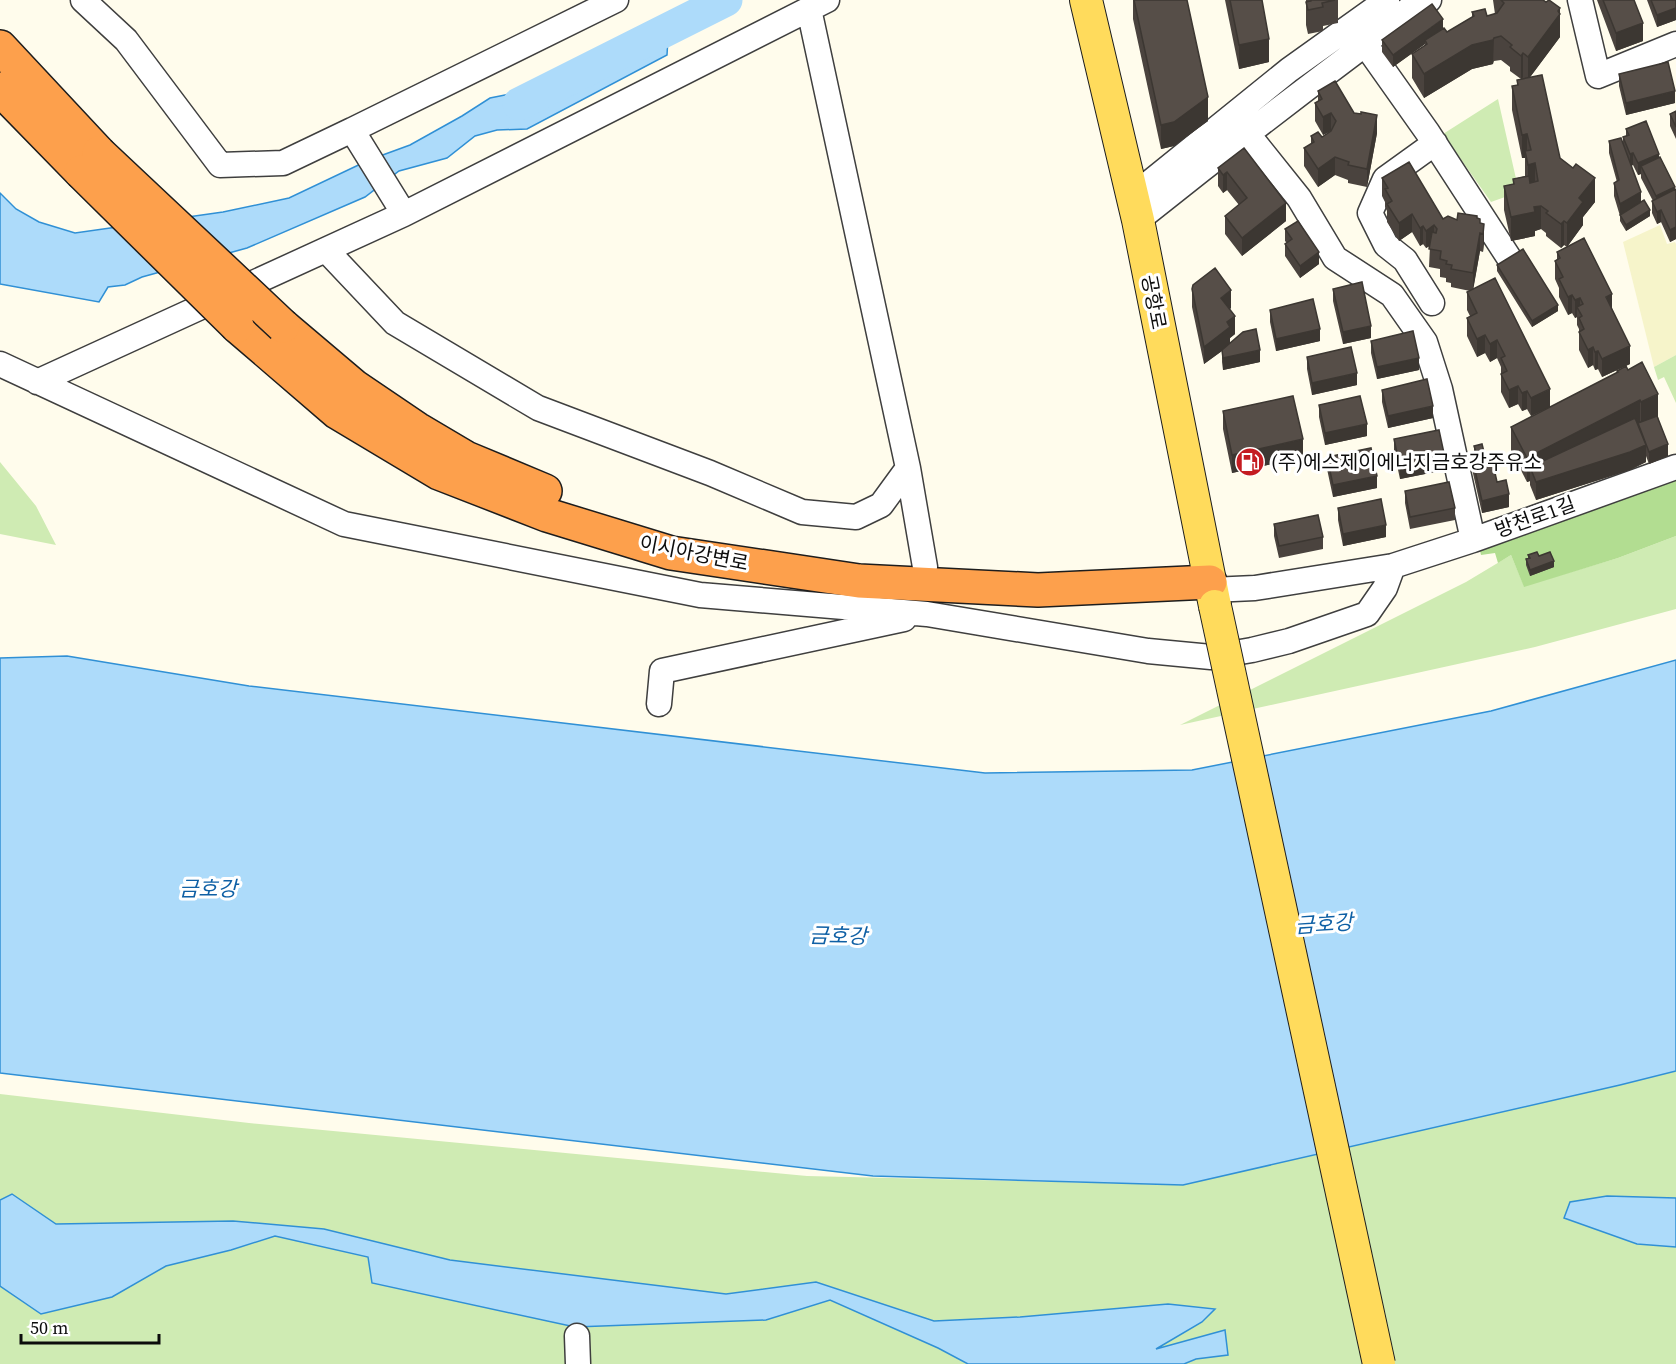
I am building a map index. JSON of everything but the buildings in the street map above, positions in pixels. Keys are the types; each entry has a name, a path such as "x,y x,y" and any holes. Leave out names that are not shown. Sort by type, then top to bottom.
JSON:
{"highway":[{"path":"0,47 90,162"},
{"path":"0,89 90,162"},
{"name":"이시아강변로","path":"90,162 237,326 337,412 439,473 547,515 671,553 859,581 1038,590 1210,586"},
{"name":"이시아강변로","path":"90,162 355,387 417,429 466,458 598,512 678,532 862,564 1079,572 1210,586"}],"main road":[{"name":"공항로","path":"1086,0 1135,208 1210,586 1379,1364"}],"street":[{"path":"83,0 126,40 220,165 283,163 353,131 616,0"},
{"path":"1135,208 1289,70 1387,0"},
{"path":"1135,208 1247,133 1413,6 1429,0"},
{"path":"1580,0 1598,76 1676,44"},
{"path":"37,382 404,213 818,5 909,468 925,567"},
{"path":"1365,44 1435,143 1541,308"},
{"path":"353,131 404,213"},
{"path":"1247,133 1299,198 1335,258 1392,295 1425,342 1440,389 1473,540"},
{"path":"1432,303 1405,260 1386,245 1370,213 1385,179 1435,143"},
{"path":"326,249 394,323 538,408 710,473 802,512 856,517 881,505 909,468"},
{"path":"0,364 344,524 700,595 927,614 1148,651 1211,657 1289,641 1367,614 1385,588 1393,567"},
{"name":"방천로1길","path":"1210,586 1255,588 1393,567 1676,467"},
{"path":"659,704 662,671 927,614"},
{"path":"577,1336 578,1364"}],"shaded area":[{"path":"1660,225 1667,244 1675,242 1676,244 1676,355 1654,367 1623,242"}],"green space":[{"path":"1498,99 1519,192 1491,202 1443,134"},
{"path":"1676,355 1676,403 1664,377 1658,380 1654,367"},
{"path":"0,462 36,506 56,545 0,534"},
{"path":"1676,477 1676,536 1618,558 1524,587 1511,555 1498,563 1495,553 1481,555 1479,546"},
{"path":"1676,536 1676,609 1535,647 1180,725 1466,582 1511,555 1524,586 1618,558"},
{"path":"1676,1054 1676,1364 0,1364 0,1094 249,1123 807,1176 1183,1185 1430,1114"}],"water":[{"path":"668,38 667,55 527,129 497,130 475,136 447,158 399,171 365,197 247,248 142,277 125,285 108,287 99,302 0,284 0,193 16,209 39,222 75,233 223,212 289,198 369,160 410,145 490,98 559,84"},
{"name":"금호강","path":"67,656 249,686 985,773 1192,770 1491,711 1676,660 1676,1071 1183,1185 873,1176 0,1073 0,658"},
{"path":"12,1194 56,1224 233,1221 324,1229 450,1260 726,1294 816,1282 934,1321 1020,1317 1168,1304 1215,1309 1202,1322 1156,1349 1225,1330 1228,1355 1196,1359 1184,1364 968,1364 938,1348 830,1300 766,1320 575,1327 372,1283 368,1257 275,1236 231,1250 166,1266 112,1297 41,1314 0,1286 0,1200"},
{"path":"1607,1196 1676,1198 1676,1247 1637,1244 1564,1218 1570,1202"}],"waterway":[{"path":"519,104 726,0"}],"place":[{"name":"(주)에스제이에너지금호강주유소","path":"1250,462"}]}
